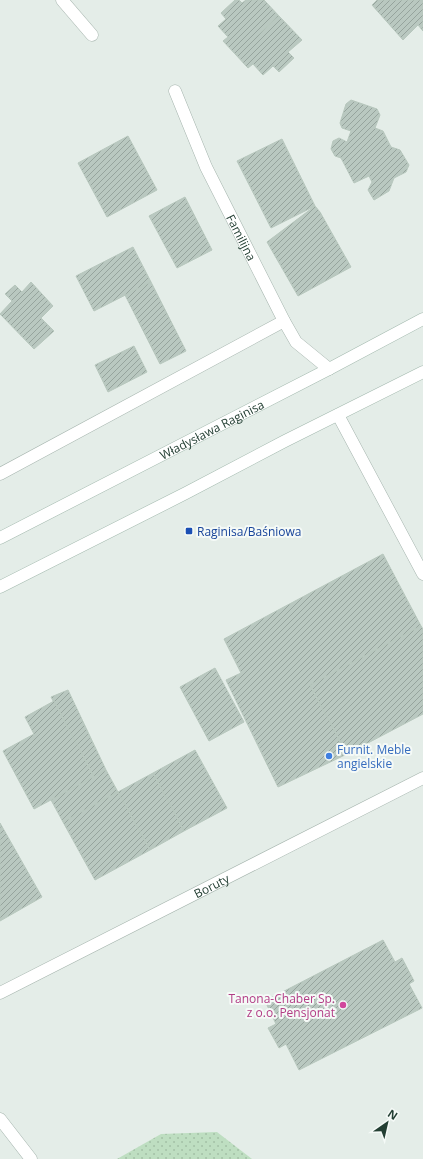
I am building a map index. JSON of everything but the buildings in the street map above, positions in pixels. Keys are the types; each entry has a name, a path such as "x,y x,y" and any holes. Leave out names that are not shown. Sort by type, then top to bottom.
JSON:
{"street":[{"path":"62,0 92,35"},
{"name":"Familijna","path":"175,92 206,167 284,321 296,342 329,369"},
{"name":"Władysława Raginisa","path":"0,538 329,369 423,318"},
{"path":"0,474 284,321"},
{"path":"0,587 423,372"},
{"path":"338,416 423,574"},
{"name":"Boruty","path":"0,993 423,778"},
{"path":"0,1119 31,1159"}],"green space":[{"path":"217,1132 252,1159 117,1159 161,1134"}],"place":[{"name":"Raginisa/Baśniowa","path":"189,531"},
{"name":"Furnit. Meble angielskie","path":"329,756"},
{"name":"Tanona-Chaber Sp. z o.o. Pensjonat","path":"343,1005"}]}
